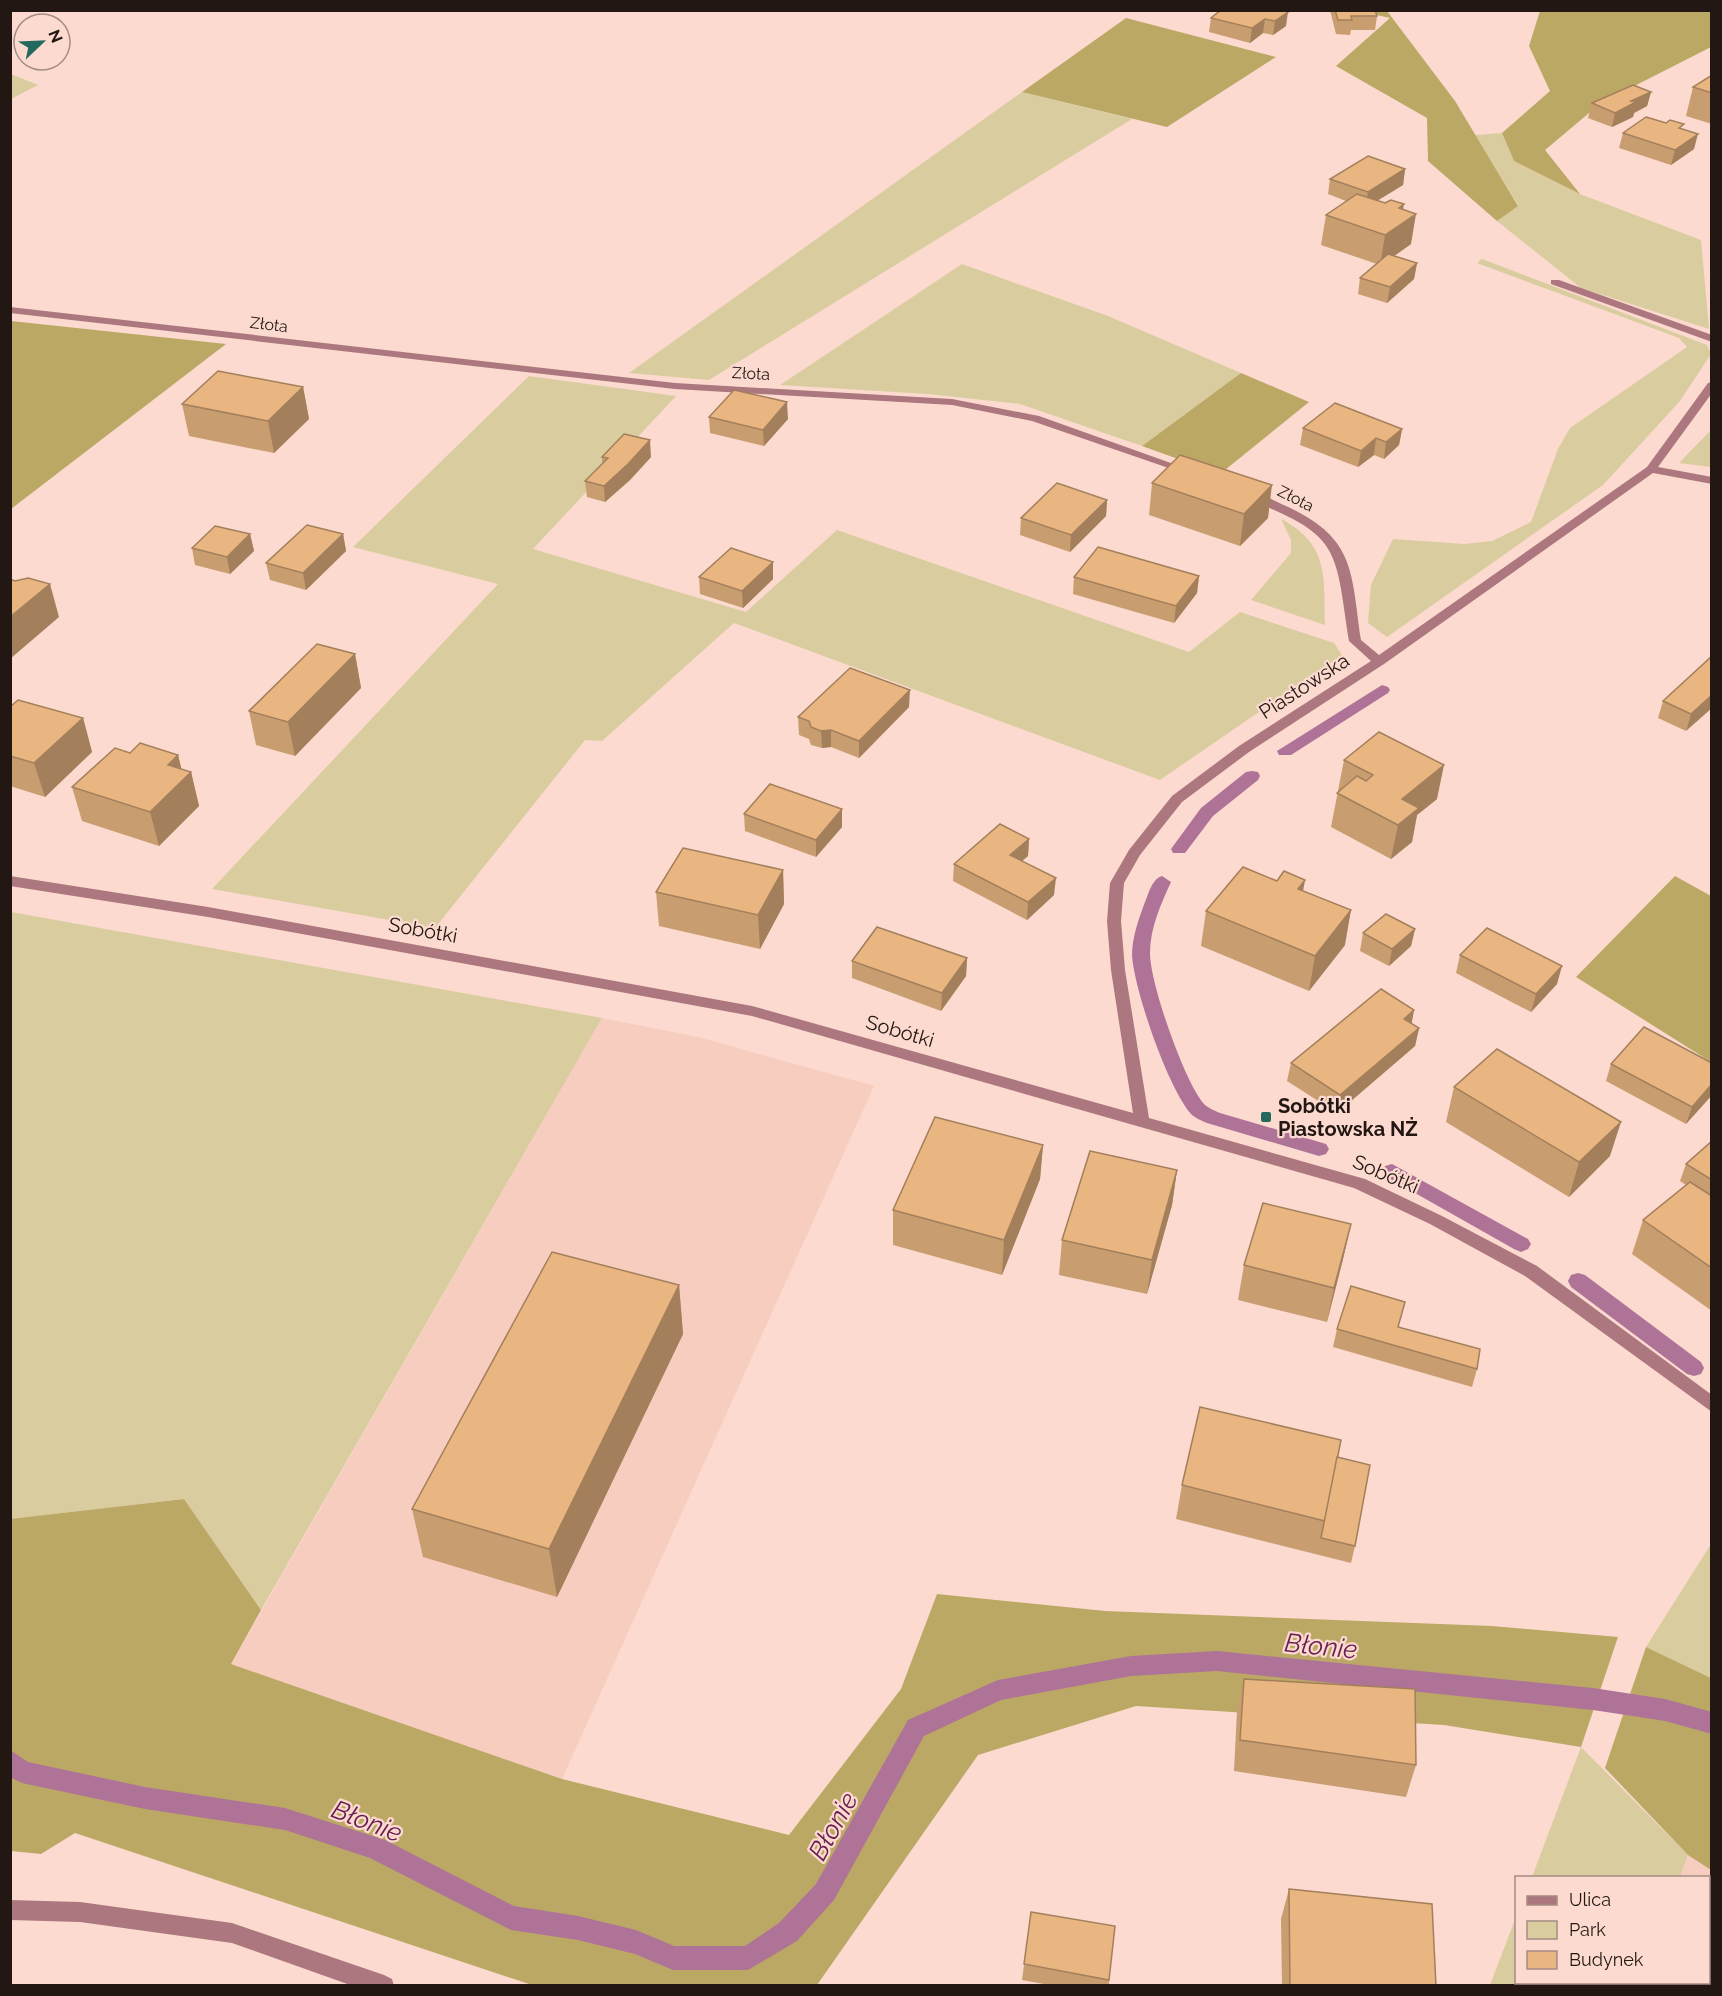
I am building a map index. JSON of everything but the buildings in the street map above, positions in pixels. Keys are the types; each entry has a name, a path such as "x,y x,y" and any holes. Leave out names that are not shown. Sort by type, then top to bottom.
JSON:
{"street":[{"path":"1555,282 1712,339"},
{"name":"Złota","path":"10,310 675,386 952,402 1035,418 1205,478"},
{"name":"Piastowska","path":"1142,1123 1118,970 1114,921 1117,883 1134,853 1177,799 1244,749 1379,661 1651,469 1712,385"},
{"path":"1651,469 1712,482"},
{"name":"Złota","path":"1237,490 1310,523 1332,542 1344,566 1355,641 1379,661"},
{"name":"Sobótki","path":"10,881 208,912 752,1011 1359,1183 1436,1220 1531,1271 1712,1405"},
{"path":"10,1910 80,1912 232,1933 384,1986"}],"shaded area":[{"path":"1359,11 1387,11 1455,101 1518,206 1497,221 1428,161 1427,118 1336,66 1390,18"},
{"path":"1540,11 1711,11 1711,47 1601,103 1545,150 1580,194 1514,161 1502,133 1550,91 1529,46"},
{"path":"1126,18 1276,57 1167,127 1022,92"},
{"path":"11,321 226,344 11,509"},
{"path":"1241,373 1309,402 1220,474 1142,446"},
{"path":"1675,876 1711,896 1711,1062 1576,977"},
{"path":"602,1018 698,1037 874,1086 562,1779 231,1664"},
{"path":"184,1499 261,1610 231,1664 562,1779 789,1835 901,1689 937,1594 1105,1611 1492,1626 1618,1637 1581,1747 1444,1725 1136,1706 978,1755 817,1985 532,1985 75,1833 41,1854 11,1851 10,1519"},
{"path":"1646,1647 1711,1678 1711,1870 1688,1855 1605,1768"},
{"path":"1688,1855 1711,1870 1711,1985 1640,1986 1640,1984 1710,1984 1710,1876 1680,1876"}],"green space":[{"path":"11,74 38,85 11,99"},
{"path":"1022,92 1132,119 709,380 629,373"},
{"path":"1502,133 1514,161 1580,194 1701,240 1709,329 1581,288 1497,221 1518,205 1475,135"},
{"path":"1482,259 1707,345 1711,354 1680,401 1603,485 1387,637 1368,623 1371,585 1393,539 1464,544 1492,541 1531,522 1558,449 1570,428 1687,347 1679,338 1477,263"},
{"path":"962,264 1108,316 1241,373 1142,446 1020,404 928,394 780,385"},
{"path":"529,376 676,396 533,549 746,612 837,530 1189,652 1240,612 1334,643 1342,655 1160,780 734,623 602,741 585,740 435,928 212,889 498,584 353,547"},
{"path":"1711,430 1711,467 1679,463"},
{"path":"1281,519 1308,539 1321,563 1325,625 1251,600 1291,553 1291,540"},
{"path":"11,912 602,1018 261,1610 184,1499 11,1519"},
{"path":"1711,1544 1711,1678 1646,1647"},
{"path":"1581,1747 1688,1855 1680,1876 1532,1876"},
{"path":"1515,1920 1515,1984 1640,1984 1640,1985 1490,1985"}],"waterway":[{"path":"1285,751 1382,690"},
{"path":"1179,849 1207,812 1252,776"},
{"path":"1162,882 1146,925 1141,953 1142,966 1162,1034 1190,1098 1200,1110 1214,1118 1319,1149"},
{"path":"1392,1171 1521,1244"},
{"path":"1578,1281 1694,1368"},
{"name":"Błonie","path":"10,1761 22,1772 145,1798 285,1819 376,1848 511,1918 578,1928 636,1942 673,1958 748,1958 788,1932 825,1892 916,1728 998,1690 1131,1666 1217,1661 1593,1699 1665,1710 1712,1723"}],"place":[{"name":"Sobótki Piastowska NŻ","path":"1266,1117"}]}
